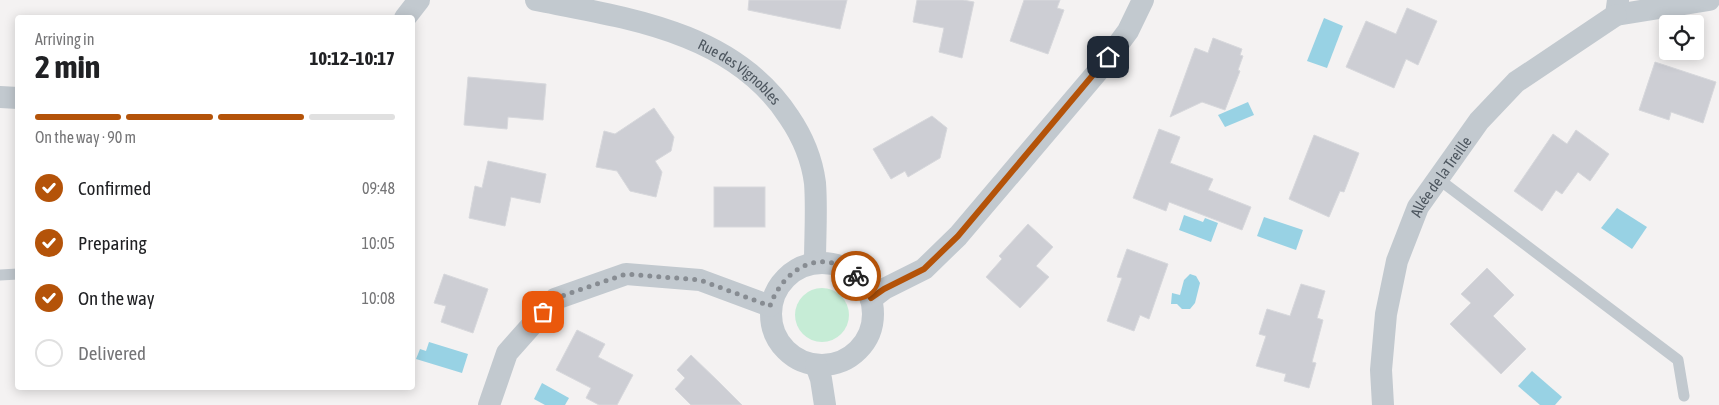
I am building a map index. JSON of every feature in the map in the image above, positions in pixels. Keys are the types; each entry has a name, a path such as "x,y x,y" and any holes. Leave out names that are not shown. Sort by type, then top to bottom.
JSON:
{"street":[{"path":"407,15 419,0"},
{"name":"Rue des Vignobles","path":"536,0 620,8 708,45 747,68 780,103 802,137 815,182 815,262"},
{"path":"871,298 884,289 924,269 958,236 1099,70 1128,31 1143,0"},
{"name":"Allée de la Treille","path":"1383,405 1381,370 1386,314 1397,261 1418,207 1479,121 1516,82 1617,8 1709,0"},
{"path":"0,97 15,98"},
{"path":"815,262 833,264 850,270 863,283 871,298 873,315 870,332 861,347 848,358 833,365 816,366 800,361 786,352 776,339 770,323 770,306 775,290 785,277 799,268 815,262"},
{"path":"489,405 507,353 556,298 626,274 700,280 770,306"},
{"path":"816,366 821,379 825,405"}],"lane":[{"path":"1437,178 1678,360 1684,396"},
{"path":"0,275 15,274"}],"green space":[{"path":"822,288 832,290 841,296 847,305 849,315 847,325 841,334 832,340 822,342 812,340 803,334 797,325 795,315 797,305 803,296 812,290"}],"water":[{"path":"1324,18 1343,26 1327,68 1307,61"},
{"path":"1248,102 1254,115 1225,127 1218,115"},
{"path":"1617,208 1647,227 1632,249 1601,228"},
{"path":"1184,215 1203,222 1205,218 1218,223 1211,242 1179,230"},
{"path":"1264,217 1303,230 1296,250 1257,236"},
{"path":"1190,274 1196,276 1200,283 1195,303 1190,309 1182,309 1177,304 1171,304 1172,293 1180,295 1184,280"},
{"path":"429,342 468,354 462,373 416,359 420,349 426,351"},
{"path":"1532,371 1562,397 1555,405 1540,405 1518,386"},
{"path":"542,383 569,398 565,405 545,405 534,399"}],"building":[{"path":"749,0 847,0 840,29 748,10"},
{"path":"917,0 963,0 974,2 962,58 939,52 944,28 913,22"},
{"path":"1024,0 1060,0 1057,8 1064,10 1048,54 1010,41"},
{"path":"1407,8 1437,21 1418,65 1406,59 1394,88 1346,67 1366,21 1396,34"},
{"path":"1213,38 1242,49 1240,55 1243,56 1238,70 1240,71 1225,110 1202,102 1170,117 1195,48 1208,53"},
{"path":"1655,62 1716,82 1703,123 1671,112 1669,120 1639,110"},
{"path":"468,77 546,84 543,120 508,117 507,129 464,125"},
{"path":"654,108 674,137 671,151 655,161 662,172 656,197 630,191 617,171 596,167 604,131 615,134"},
{"path":"932,116 947,128 940,158 908,177 905,171 891,179 873,149"},
{"path":"1159,129 1180,137 1170,163 1213,179 1208,190 1251,207 1242,230 1169,202 1166,211 1133,198"},
{"path":"1576,130 1609,154 1590,181 1578,172 1562,194 1556,190 1542,211 1514,191 1553,134 1567,144"},
{"path":"1314,135 1359,153 1344,192 1340,191 1329,217 1289,199"},
{"path":"488,161 546,174 540,203 511,197 505,226 469,218 475,186 482,188"},
{"path":"714,187 765,187 765,227 714,227"},
{"path":"1028,224 1053,247 1036,266 1049,277 1020,308 986,277 1002,259 999,256"},
{"path":"1127,249 1168,264 1149,319 1140,315 1134,331 1107,321 1122,278 1117,277"},
{"path":"1487,268 1514,295 1493,316 1526,349 1501,374 1450,324 1471,303 1461,294"},
{"path":"444,274 488,289 473,333 441,322 446,306 434,303"},
{"path":"1301,284 1325,291 1317,318 1323,320 1312,362 1316,363 1309,388 1284,381 1286,374 1256,366 1266,336 1259,334 1267,309 1290,316"},
{"path":"577,330 605,344 598,357 633,375 617,405 599,405 586,398 591,388 556,370"},
{"path":"691,355 742,405 691,405 675,389 685,378 677,370"}],"way so far":[{"path":"543,312 556,298 626,274 700,280 770,306 775,290 785,277 799,268 815,262 833,264 850,270 856,276"}],"route":[{"path":"856,276 863,283 871,298 884,289 924,269 958,236 1108,57"}]}
